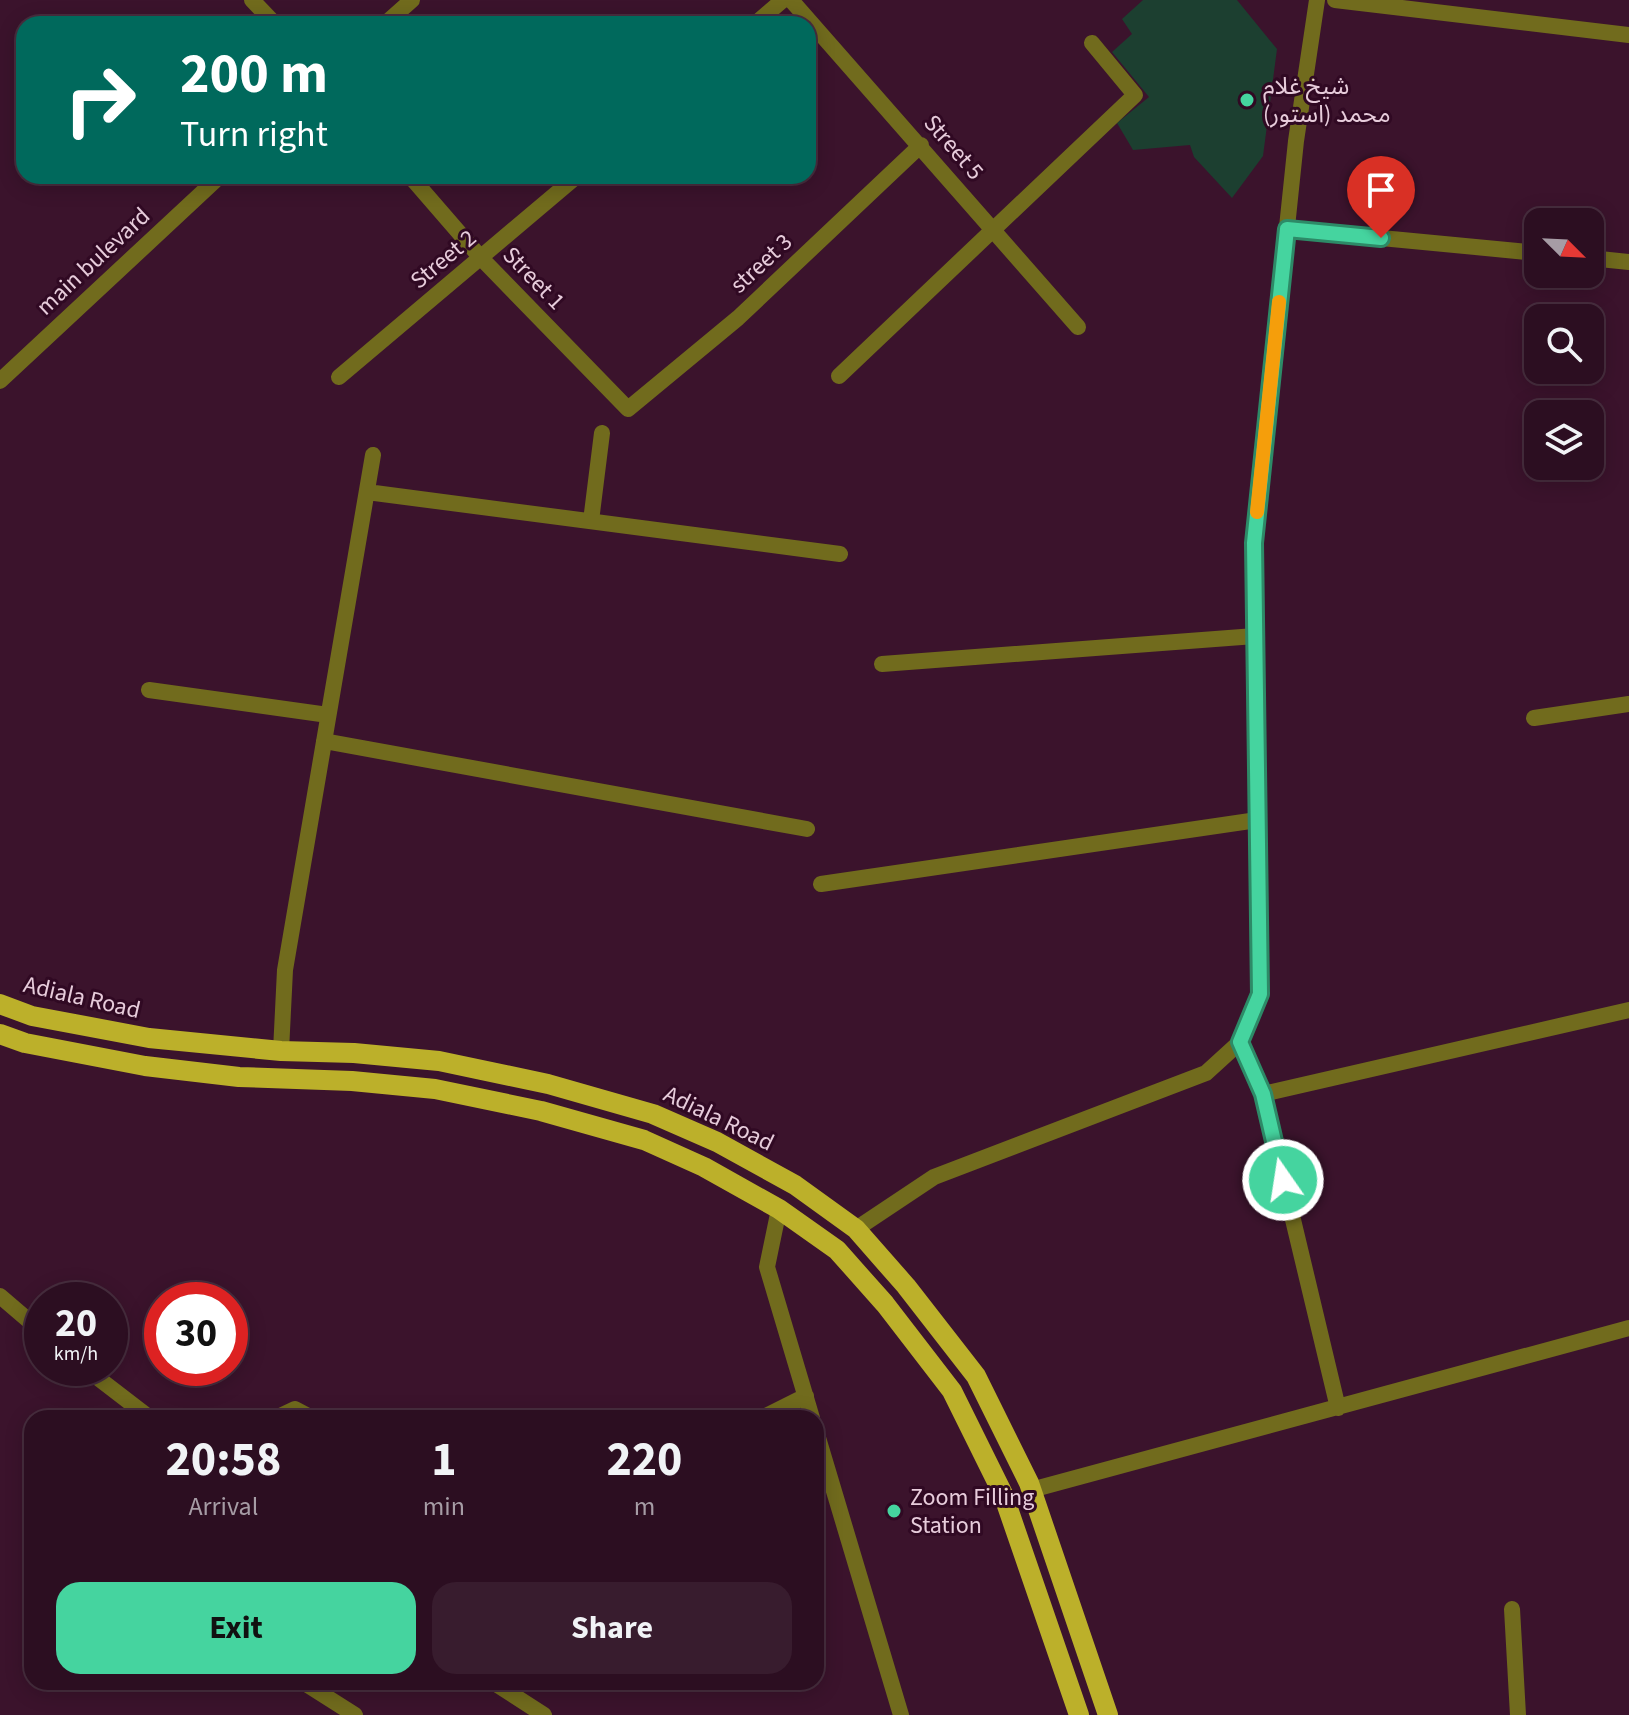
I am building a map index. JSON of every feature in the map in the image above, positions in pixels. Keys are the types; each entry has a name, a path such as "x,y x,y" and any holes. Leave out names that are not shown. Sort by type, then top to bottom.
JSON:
{"main road":[{"name":"Adiala Road","path":"0,1004 32,1016 149,1038 281,1051 354,1053 439,1061 548,1084 653,1114 717,1142 795,1185 856,1229 906,1286 976,1376 1031,1490 1108,1715"},
{"path":"0,1034 25,1043 145,1066 239,1077 352,1081 435,1089 541,1111 644,1140 704,1167 779,1209 837,1250 885,1304 952,1391 1003,1494 1079,1715"}],"street":[{"path":"252,0 267,16"},
{"path":"394,16 412,0"},
{"path":"764,16 783,0"},
{"name":"Street 5","path":"791,0 805,16"},
{"path":"856,1229 934,1177 1206,1073 1240,1042 1260,994 1254,543 1296,141 1317,0"},
{"path":"1335,0 1629,35"},
{"name":"Street 5","path":"816,28 1078,327"},
{"path":"839,376 1135,95 1092,43"},
{"name":"street 3","path":"628,409 738,318 921,145"},
{"name":"main bulevard","path":"0,381 211,184"},
{"name":"Street 1","path":"417,184 481,258 628,409"},
{"name":"Street 2","path":"339,377 568,184"},
{"path":"1287,229 1524,252"},
{"path":"1604,259 1629,262"},
{"path":"591,521 602,433"},
{"path":"281,1051 285,970 373,455"},
{"path":"367,492 840,554"},
{"path":"882,664 1255,636"},
{"path":"149,690 328,715"},
{"path":"1534,718 1629,704"},
{"path":"324,741 807,829"},
{"path":"821,884 1257,820"},
{"path":"1263,1094 1629,1010"},
{"path":"1240,1042 1263,1094 1338,1408"},
{"path":"779,1209 767,1267 810,1410"},
{"path":"0,1296 24,1317"},
{"path":"1031,1490 1629,1328"},
{"path":"108,1386 140,1410"},
{"path":"778,1410 806,1396"},
{"path":"824,1458 901,1715"},
{"path":"1512,1609 1518,1715"},
{"path":"316,1690 355,1715"},
{"path":"505,1690 544,1715"}],"green space":[{"path":"1143,0 1237,0 1277,49 1263,156 1232,198 1194,157 1190,145 1133,150 1117,123 1149,97 1112,52 1132,34 1122,19"}],"slow traffic":[{"path":"1257,512 1279,302"}],"place":[{"name":"شیخ غلام محمد (استور)","path":"1247,100"},
{"name":"Zoom Filling Station","path":"894,1511"}],"route":[{"path":"1283,1180 1263,1094 1240,1042 1260,994 1254,543 1287,229 1381,238"}]}
